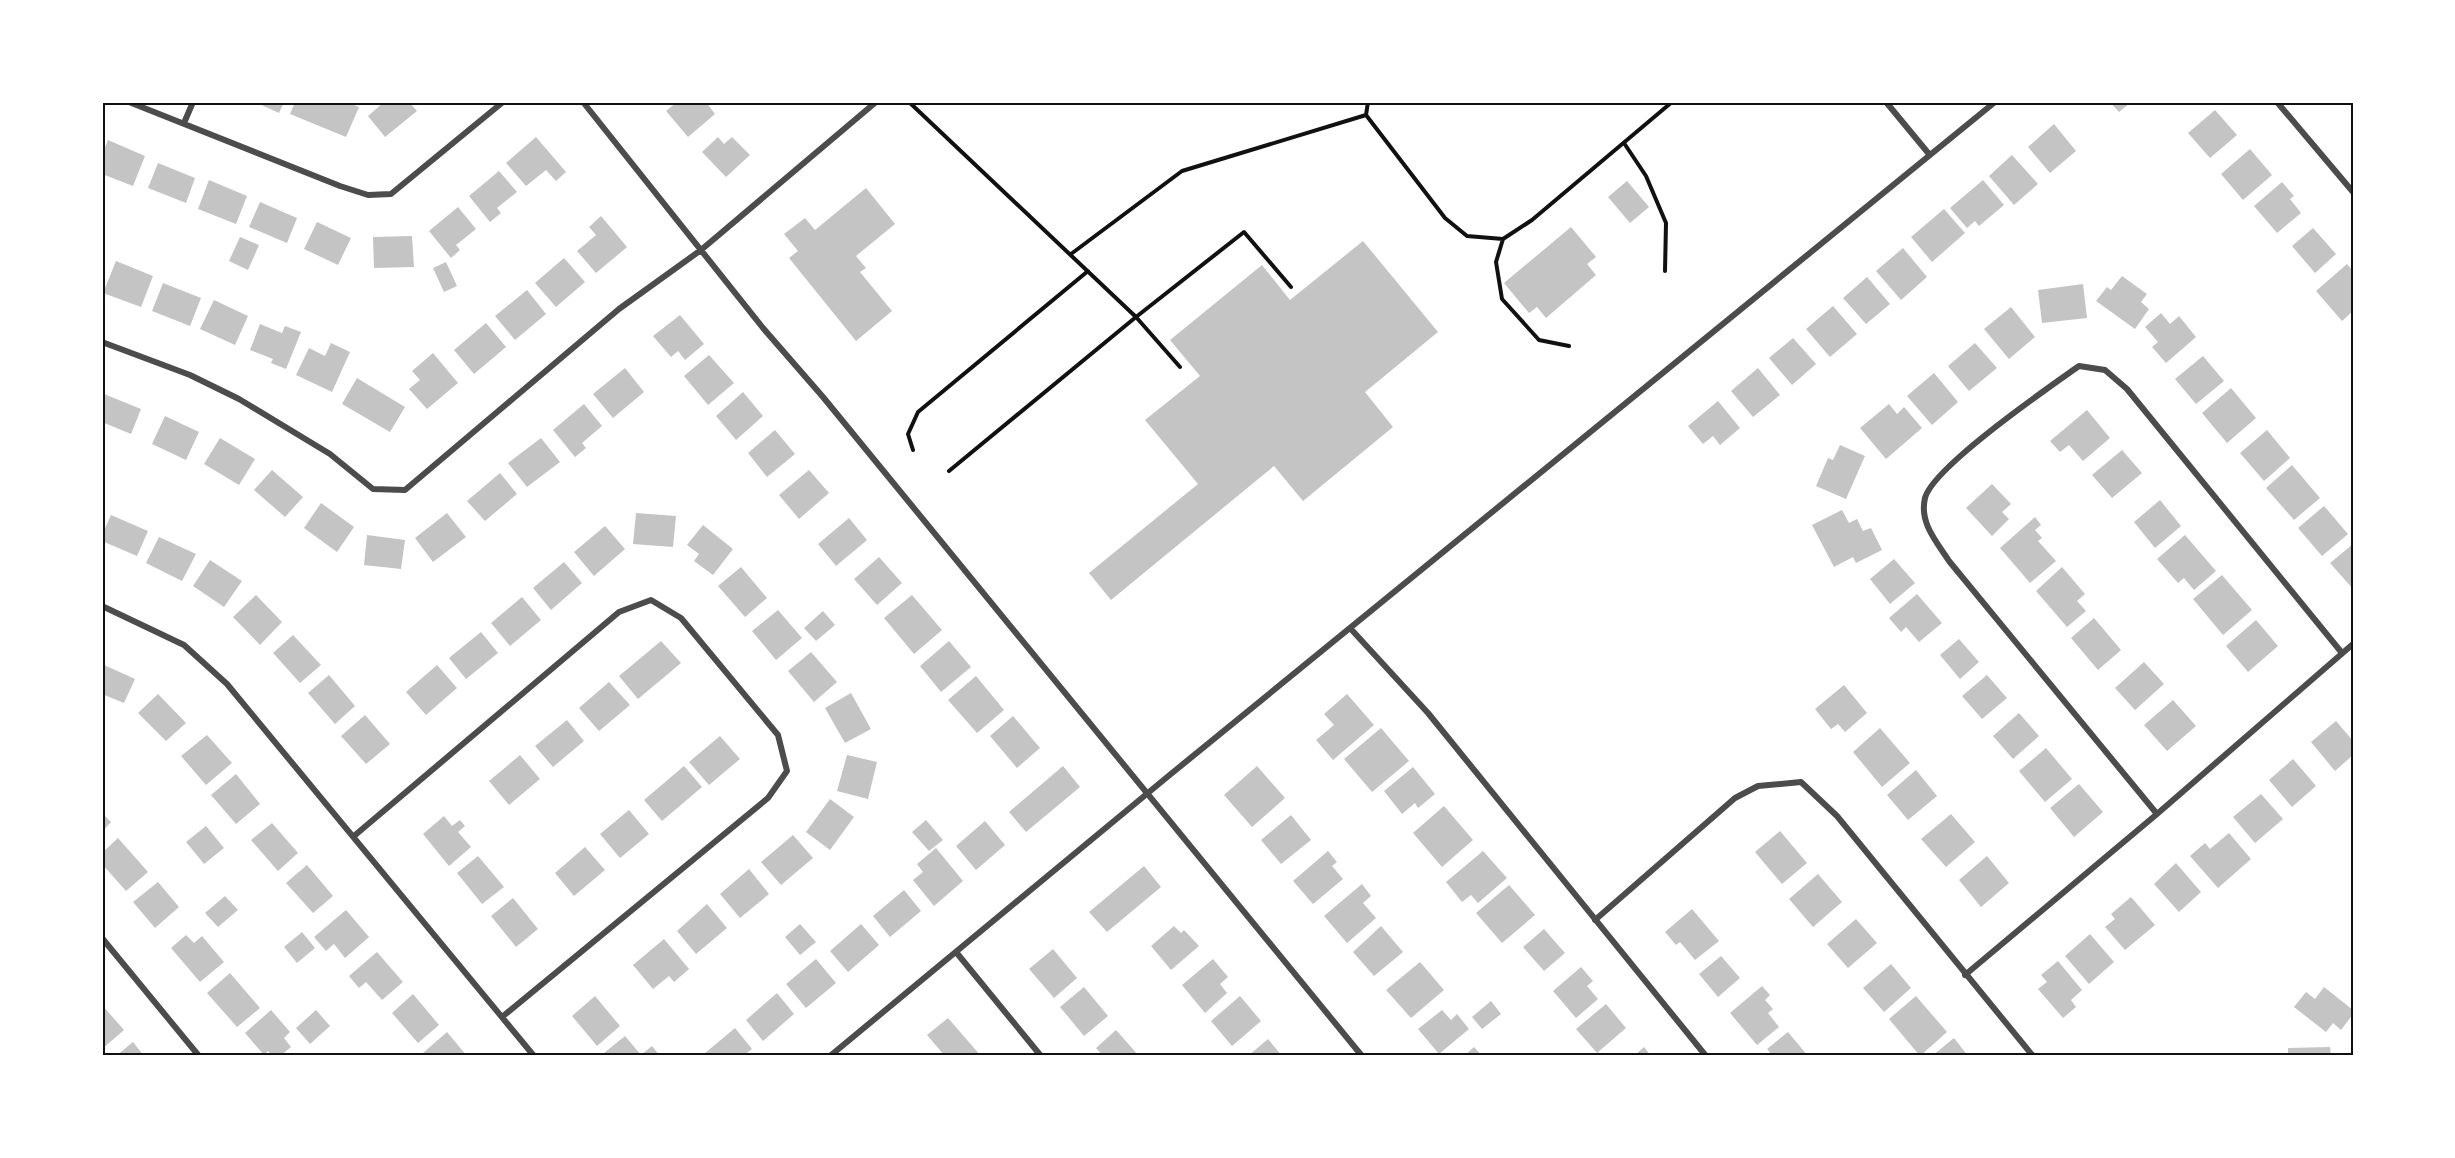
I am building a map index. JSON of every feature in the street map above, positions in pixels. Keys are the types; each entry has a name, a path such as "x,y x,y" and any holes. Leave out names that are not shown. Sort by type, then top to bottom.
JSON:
{"street":[{"path":"129,102 368,195 391,194 503,102"},
{"path":"184,123 193,102"},
{"path":"583,102 701,250 1362,1056"},
{"path":"102,342 190,375 239,399 330,454 374,489 405,490 619,309 701,250 876,102"},
{"path":"1886,102 1929,154"},
{"path":"830,1056 1995,102"},
{"path":"2277,102 2353,192"},
{"path":"2157,814 1949,561 1924,523 1925,498 1937,477 2000,423 2079,366 2105,370 2127,389 2342,653"},
{"path":"354,836 619,612 651,600 681,618 778,735 787,771 768,798 502,1017"},
{"path":"102,606 184,645 227,684 534,1056"},
{"path":"1350,628 1428,713 1706,1056"},
{"path":"1965,975 2157,814 2353,644"},
{"path":"1595,920 1735,798 1758,786 1801,782 1837,816 2033,1056"},
{"path":"102,938 199,1056"},
{"path":"956,951 1041,1056"}],"path":[{"path":"909,102 1136,317 1180,367"},
{"path":"1368,102 1366,115 1445,218 1467,236 1503,239 1532,220 1672,102"},
{"path":"1071,254 1182,171 1366,115"},
{"path":"1624,143 1646,176 1666,223 1665,271"},
{"path":"949,471 1136,317 1244,232 1292,287"},
{"path":"1503,239 1496,262 1502,299 1539,340 1569,346"},
{"path":"913,450 908,434 918,412 1088,271"}],"building":[{"path":"255,102 284,102 279,113"},
{"path":"295,102 347,102 359,107 346,137 290,114"},
{"path":"384,102 409,102 417,111 385,137 368,116"},
{"path":"677,102 706,102 715,114 688,137 666,111"},
{"path":"2110,102 2131,102 2119,112"},
{"path":"2215,110 2237,135 2210,158 2188,133"},
{"path":"2054,124 2076,151 2050,173 2028,147"},
{"path":"536,137 566,172 556,181 546,170 526,186 506,163"},
{"path":"718,137 724,144 732,137 750,155 726,177 702,152"},
{"path":"108,140 145,156 133,186 102,174 102,155"},
{"path":"2250,149 2272,175 2243,200 2221,174"},
{"path":"2012,155 2038,184 2014,205 1989,176"},
{"path":"158,163 195,178 186,203 148,188"},
{"path":"499,171 517,192 497,208 501,213 490,222 469,196"},
{"path":"209,180 247,196 236,224 198,209"},
{"path":"1983,180 2004,205 1979,226 1975,221 1967,228 1950,208"},
{"path":"1627,181 1649,207 1630,223 1608,197"},
{"path":"2282,182 2294,196 2290,199 2301,213 2277,233 2254,206"},
{"path":"866,188 895,224 856,256 866,268 860,272 892,311 856,341 789,258 798,251 784,234 805,218 815,230"},
{"path":"260,202 297,218 287,243 249,227"},
{"path":"458,207 476,229 456,245 460,250 451,258 429,231"},
{"path":"1944,209 1965,233 1932,262 1911,237"},
{"path":"601,216 627,247 596,273 577,251 596,235 589,227"},
{"path":"317,222 351,238 338,265 304,249"},
{"path":"1571,227 1596,257 1587,264 1596,275 1546,318 1537,307 1529,313 1504,283"},
{"path":"2313,228 2336,254 2315,273 2292,246"},
{"path":"412,236 414,267 374,268 373,237"},
{"path":"240,237 259,245 248,270 229,261"},
{"path":"1363,241 1438,332 1365,392 1393,427 1303,501 1274,466 1111,600 1089,573 1198,484 1145,420 1200,376 1170,340 1262,265 1290,300"},
{"path":"1903,248 1927,277 1901,300 1876,271"},
{"path":"564,258 585,282 556,307 535,283"},
{"path":"116,261 153,276 141,307 103,293"},
{"path":"446,262 457,286 444,292 433,268"},
{"path":"2347,264 2353,271 2353,311 2342,321 2316,291"},
{"path":"2122,276 2147,294 2141,302 2149,309 2135,329 2096,301 2107,287 2111,290"},
{"path":"1867,277 1890,304 1866,324 1843,298"},
{"path":"163,283 201,298 190,326 152,311"},
{"path":"2083,284 2087,318 2042,323 2038,290"},
{"path":"527,290 546,314 515,340 495,316"},
{"path":"214,300 248,316 235,345 200,329"},
{"path":"1833,306 1857,334 1830,357 1806,329"},
{"path":"2011,307 2035,337 2009,359 1984,329"},
{"path":"2161,313 2170,324 2179,316 2196,337 2166,363 2152,347 2158,342 2145,327"},
{"path":"680,315 704,344 685,360 678,351 671,357 653,336"},
{"path":"486,323 506,347 474,374 454,350"},
{"path":"260,324 282,333 285,326 301,332 286,369 271,363 273,359 250,350"},
{"path":"1793,338 1816,364 1792,385 1769,358"},
{"path":"331,343 350,352 332,392 296,375 309,348 325,356"},
{"path":"1975,343 1997,368 1969,391 1948,366"},
{"path":"433,353 458,383 427,409 409,389 420,380 412,371"},
{"path":"709,355 734,383 708,405 684,376"},
{"path":"2203,356 2224,381 2196,404 2175,379"},
{"path":"625,368 644,392 613,418 593,394"},
{"path":"1758,368 1780,395 1753,417 1731,391"},
{"path":"1934,373 1958,402 1932,425 1907,396"},
{"path":"357,378 405,407 390,432 342,404"},
{"path":"2231,388 2256,418 2227,443 2202,413"},
{"path":"743,392 763,416 736,440 716,416"},
{"path":"104,394 141,409 131,434 102,422"},
{"path":"1718,401 1740,428 1720,445 1713,436 1703,444 1688,426"},
{"path":"584,404 602,426 582,443 586,448 575,457 553,430"},
{"path":"1889,404 1897,414 1904,407 1922,428 1886,459 1860,428"},
{"path":"2087,410 2110,438 2083,461 2069,445 2060,452 2050,441"},
{"path":"165,416 199,432 186,460 152,444"},
{"path":"775,430 795,454 767,477 748,453"},
{"path":"2267,430 2290,458 2264,481 2240,453"},
{"path":"220,438 255,459 239,485 204,464"},
{"path":"541,438 560,462 527,487 508,463"},
{"path":"1840,445 1865,456 1846,499 1816,486 1828,458 1833,460"},
{"path":"2122,450 2142,473 2112,498 2092,475"},
{"path":"2292,465 2320,498 2294,520 2266,488"},
{"path":"272,470 303,497 285,517 254,490"},
{"path":"809,470 829,493 799,519 779,495"},
{"path":"500,473 517,494 485,521 467,501"},
{"path":"1992,484 2011,504 2002,512 2009,519 1992,536 1966,508"},
{"path":"2160,500 2181,526 2155,548 2134,522"},
{"path":"321,503 354,527 337,552 304,528"},
{"path":"2324,506 2348,534 2322,556 2298,528"},
{"path":"1842,510 1849,523 1857,519 1863,531 1871,528 1882,550 1856,563 1853,557 1834,567 1812,525"},
{"path":"447,513 466,537 433,562 415,538"},
{"path":"636,513 676,516 673,547 633,544"},
{"path":"111,515 148,531 137,556 102,541 102,535"},
{"path":"2035,517 2041,525 2035,530 2042,538 2038,541 2056,561 2030,583 2000,548"},
{"path":"849,518 867,540 836,566 818,544"},
{"path":"703,525 733,549 713,575 694,561 699,554 687,545"},
{"path":"605,526 625,549 594,576 574,552"},
{"path":"367,535 405,540 401,569 364,565"},
{"path":"2185,535 2216,571 2194,590 2184,578 2178,583 2157,559"},
{"path":"159,537 196,554 182,581 146,563"},
{"path":"2353,544 2353,589 2330,563"},
{"path":"879,557 902,583 877,605 854,579"},
{"path":"1894,559 1915,583 1890,604 1870,579"},
{"path":"210,560 242,581 224,607 193,586"},
{"path":"564,562 582,583 551,610 533,588"},
{"path":"741,567 767,598 745,617 718,586"},
{"path":"2062,567 2085,594 2077,601 2086,611 2067,627 2036,591"},
{"path":"2222,575 2252,610 2223,635 2193,599"},
{"path":"1917,594 1942,623 1919,642 1906,627 1901,632 1889,618"},
{"path":"256,595 282,622 260,645 233,617"},
{"path":"912,595 942,630 914,654 884,618"},
{"path":"522,597 541,620 510,646 491,623"},
{"path":"778,610 802,638 776,660 752,631"},
{"path":"823,611 835,625 816,641 804,628"},
{"path":"2094,618 2121,650 2098,670 2071,638"},
{"path":"2256,620 2278,646 2248,672 2226,646"},
{"path":"481,632 498,653 466,679 449,658"},
{"path":"293,635 321,665 300,683 273,653"},
{"path":"1959,639 1979,662 1960,679 1940,655"},
{"path":"661,641 681,663 638,699 619,676"},
{"path":"949,641 971,667 941,692 920,666"},
{"path":"811,652 837,682 814,702 788,671"},
{"path":"2144,662 2164,684 2135,710 2115,688"},
{"path":"102,664 135,679 124,703 102,694"},
{"path":"437,665 457,688 426,715 406,692"},
{"path":"329,675 355,706 335,724 308,693"},
{"path":"1987,675 2007,698 1982,719 1962,696"},
{"path":"976,676 1004,710 977,733 948,700"},
{"path":"609,682 630,705 599,731 579,708"},
{"path":"1844,685 1867,713 1845,732 1838,724 1831,729 1815,709"},
{"path":"851,693 871,729 845,743 825,708"},
{"path":"158,694 186,723 166,741 138,713"},
{"path":"1347,694 1374,725 1333,760 1316,740 1334,725 1324,714"},
{"path":"2173,700 2196,726 2167,751 2144,725"},
{"path":"2019,713 2039,736 2013,759 1993,736"},
{"path":"365,715 390,744 366,764 341,736"},
{"path":"1013,716 1040,748 1017,768 990,736"},
{"path":"567,720 584,741 553,767 535,746"},
{"path":"2336,721 2353,741 2353,755 2335,771 2311,742"},
{"path":"1381,728 1409,761 1372,792 1344,759"},
{"path":"1880,728 1910,763 1882,787 1853,752"},
{"path":"207,735 232,763 206,785 181,756"},
{"path":"720,736 740,759 709,785 689,762"},
{"path":"2046,748 2072,779 2045,802 2019,771"},
{"path":"520,755 540,779 509,805 489,781"},
{"path":"847,755 877,762 868,799 837,791"},
{"path":"2293,759 2316,786 2292,807 2269,780"},
{"path":"684,766 702,787 662,821 644,800"},
{"path":"1063,766 1080,787 1026,832 1009,812"},
{"path":"1257,766 1285,798 1252,827 1224,795"},
{"path":"1413,767 1435,794 1418,808 1415,803 1402,814 1384,791"},
{"path":"1916,770 1937,796 1908,820 1887,795"},
{"path":"236,774 260,804 236,824 211,795"},
{"path":"2079,784 2103,812 2074,837 2050,808"},
{"path":"2261,794 2283,819 2255,843 2233,817"},
{"path":"830,799 854,817 830,850 806,832"},
{"path":"1444,806 1473,840 1442,867 1413,833"},
{"path":"629,810 649,834 620,858 600,834"},
{"path":"102,813 111,822 102,832"},
{"path":"1951,814 1975,842 1946,867 1921,839"},
{"path":"1291,815 1311,840 1281,864 1261,840"},
{"path":"444,816 452,826 460,820 465,826 458,832 471,847 449,866 423,834"},
{"path":"926,820 943,840 929,851 912,832"},
{"path":"985,821 1005,845 976,870 956,846"},
{"path":"272,823 298,853 278,871 251,840"},
{"path":"206,826 224,848 204,864 186,842"},
{"path":"1780,831 1807,863 1782,884 1755,852"},
{"path":"2229,833 2251,859 2218,888 2190,856 2205,843 2210,849"},
{"path":"793,835 813,858 781,885 761,862"},
{"path":"118,838 148,872 126,891 102,864 102,853"},
{"path":"585,847 605,870 574,896 555,873"},
{"path":"936,848 963,881 934,906 913,880 923,872 917,864"},
{"path":"1328,851 1337,862 1332,866 1343,879 1313,904 1293,881"},
{"path":"1483,851 1507,878 1478,903 1471,895 1462,902 1446,882"},
{"path":"478,856 504,887 482,904 457,873"},
{"path":"1987,856 2009,883 1981,907 1959,880"},
{"path":"2176,863 2201,892 2179,912 2154,884"},
{"path":"307,865 333,896 313,913 286,883"},
{"path":"1144,866 1161,887 1107,932 1089,912"},
{"path":"749,869 769,894 740,918 720,894"},
{"path":"1818,874 1842,902 1813,927 1789,899"},
{"path":"158,882 179,907 155,928 133,902"},
{"path":"1362,884 1371,896 1363,903 1376,918 1347,943 1324,916"},
{"path":"1509,885 1535,915 1502,943 1476,913"},
{"path":"904,890 921,911 890,937 873,916"},
{"path":"225,896 238,910 218,927 205,913"},
{"path":"2131,897 2155,925 2125,950 2105,927 2115,919 2111,914"},
{"path":"513,898 538,929 516,947 491,916"},
{"path":"707,904 727,928 696,954 677,931"},
{"path":"1692,909 1719,941 1695,960 1680,942 1676,945 1665,932"},
{"path":"346,910 369,937 345,958 334,944 326,951 314,937"},
{"path":"1856,919 1877,943 1848,968 1827,944"},
{"path":"800,924 816,942 800,955 785,937"},
{"path":"861,924 879,945 848,972 830,951"},
{"path":"1174,926 1181,933 1184,930 1199,946 1171,970 1151,946"},
{"path":"1381,926 1403,952 1374,976 1353,952"},
{"path":"1544,929 1565,953 1544,971 1523,947"},
{"path":"302,932 315,948 297,963 284,947"},
{"path":"2090,934 2114,962 2089,984 2065,956"},
{"path":"186,935 194,943 202,936 224,962 200,982 171,948"},
{"path":"664,939 689,969 674,982 669,976 653,989 633,965"},
{"path":"1053,949 1077,978 1054,998 1029,969"},
{"path":"377,952 403,982 382,1000 366,982 359,988 349,976"},
{"path":"1721,956 1740,978 1718,997 1699,974"},
{"path":"816,959 836,983 806,1008 786,984"},
{"path":"1213,959 1228,977 1220,984 1227,993 1205,1013 1182,985"},
{"path":"2058,961 2082,990 2071,1000 2076,1007 2063,1018 2038,989 2047,982 2041,975"},
{"path":"1420,962 1444,990 1411,1018 1386,990"},
{"path":"1891,964 1911,988 1884,1012 1863,988"},
{"path":"1581,967 1593,981 1587,986 1598,999 1576,1018 1553,991"},
{"path":"230,973 260,1008 237,1027 207,993"},
{"path":"1762,986 1770,995 1765,1000 1773,1009 1768,1013 1779,1027 1757,1045 1730,1013"},
{"path":"1084,987 1108,1016 1084,1036 1060,1007"},
{"path":"2324,987 2353,1010 2353,1014 2341,1030 2333,1023 2326,1032 2294,1007 2306,992 2315,999"},
{"path":"777,993 794,1014 763,1041 746,1020"},
{"path":"413,994 439,1025 418,1043 392,1013"},
{"path":"595,996 620,1026 597,1046 572,1016"},
{"path":"1240,996 1261,1021 1232,1046 1211,1021"},
{"path":"1916,996 1947,1032 1920,1056 1889,1019"},
{"path":"1491,1001 1501,1014 1482,1029 1472,1017"},
{"path":"1606,1004 1626,1028 1597,1053 1576,1029"},
{"path":"102,1005 124,1030 102,1049"},
{"path":"271,1010 290,1032 284,1038 291,1047 280,1056 272,1056 268,1051 264,1055 245,1033"},
{"path":"316,1010 330,1026 310,1044 296,1028"},
{"path":"1442,1010 1451,1020 1457,1014 1469,1029 1439,1054 1418,1029"},
{"path":"948,1018 981,1056 945,1056 927,1035"},
{"path":"735,1028 752,1049 743,1056 705,1056 704,1054"},
{"path":"1116,1030 1139,1056 1103,1056 1096,1048"},
{"path":"447,1032 467,1056 425,1056 423,1053"},
{"path":"1788,1032 1808,1056 1773,1056 1767,1049"},
{"path":"625,1036 641,1055 652,1046 660,1056 606,1056 604,1053"},
{"path":"1954,1038 1968,1056 1932,1056"},
{"path":"1268,1039 1282,1056 1248,1056"},
{"path":"133,1042 144,1056 116,1056"},
{"path":"1474,1047 1482,1056 1464,1056"},
{"path":"1644,1047 1651,1056 1634,1056"},
{"path":"2330,1047 2331,1056 2288,1056 2288,1048"}]}
